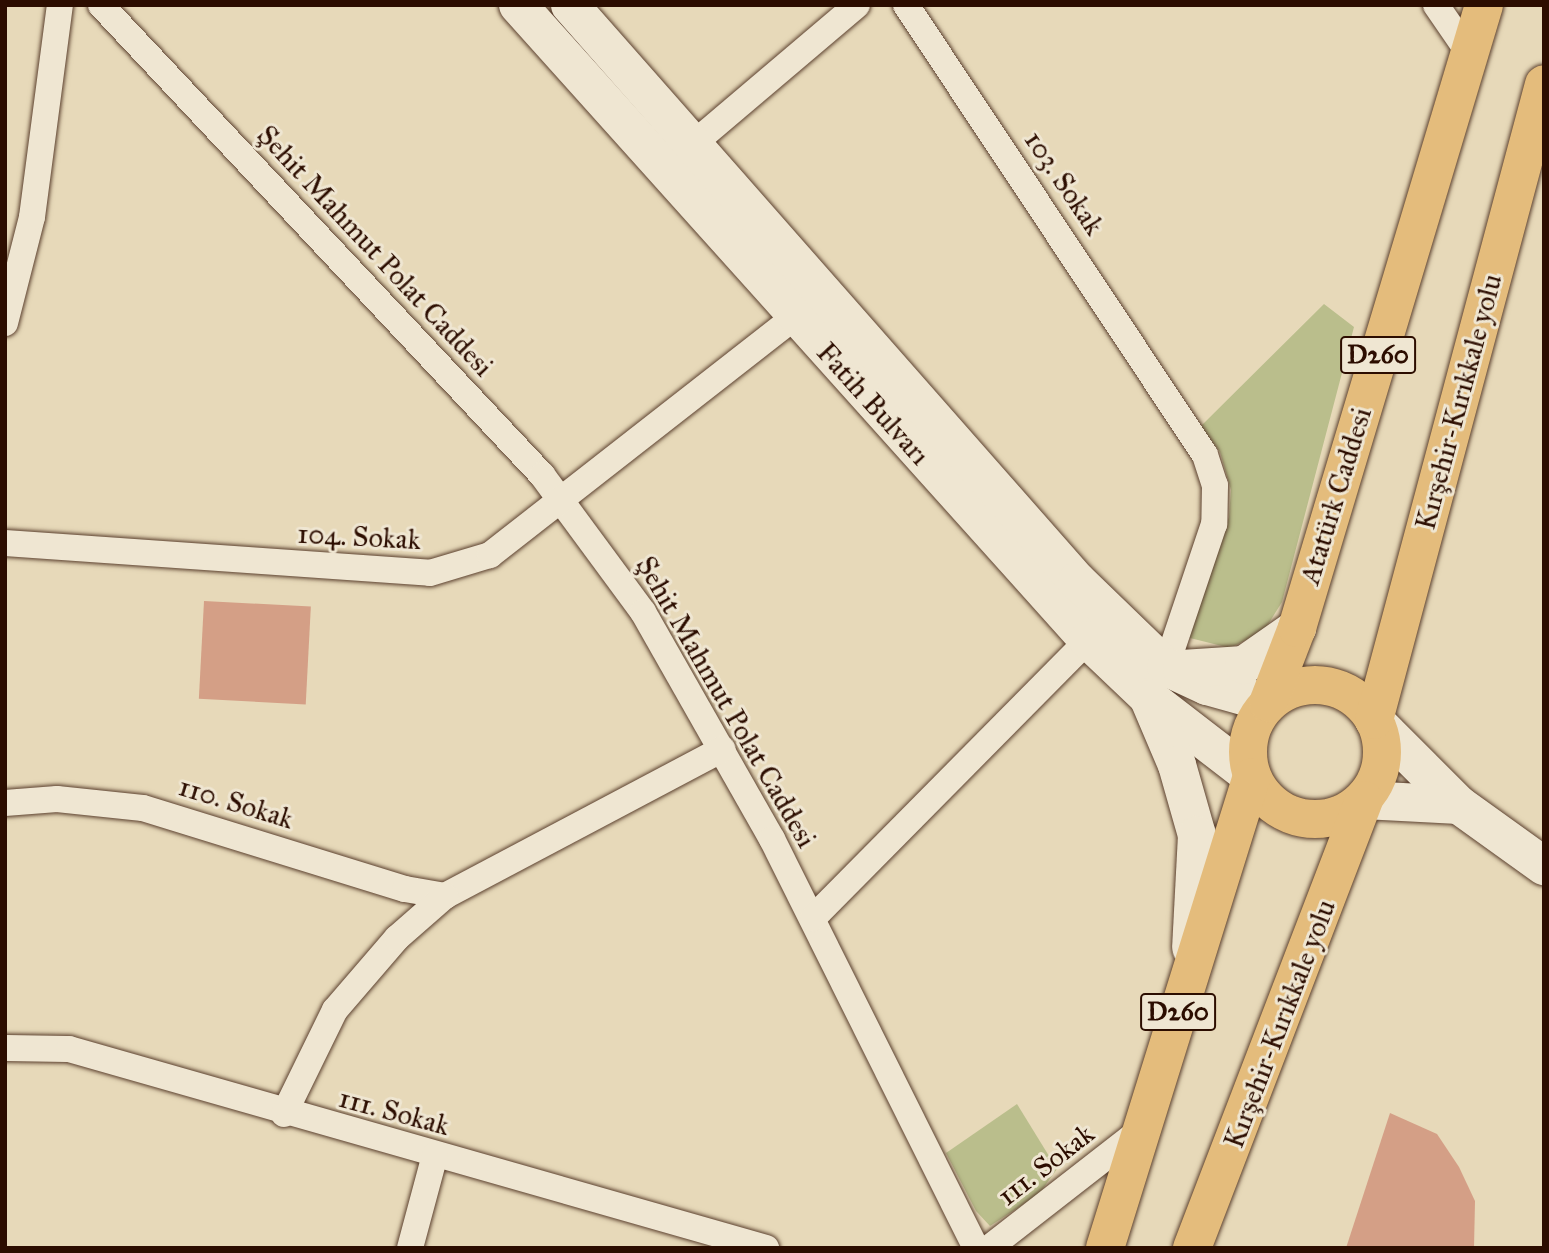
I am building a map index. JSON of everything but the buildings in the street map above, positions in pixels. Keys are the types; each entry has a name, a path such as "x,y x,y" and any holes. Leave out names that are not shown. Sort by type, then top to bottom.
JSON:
{"highway":[{"name":"Atatürk Caddesi","path":"1268,703 1297,628 1484,5"},
{"name":"Kırşehir-Kırıkkale yolu","path":"1374,720 1544,84"},
{"path":"1326,686 1354,698 1374,720 1382,762 1364,800 1324,820 1302,819 1281,811 1252,778 1249,738 1268,703 1285,691 1326,686"},
{"name":"D260","path":"1105,1248 1252,778"},
{"name":"Kırşehir-Kırıkkale yolu","path":"1192,1248 1364,800"}],"main road":[{"name":"Fatih Bulvarı","path":"518,5 795,317 1088,640 1157,682 1207,687 1268,703"},
{"name":"Fatih Bulvarı","path":"570,5 1077,581 1157,682 1252,778"},
{"path":"1189,976 1197,835 1157,682 1200,671 1244,665 1297,628"},
{"path":"1374,720 1459,805 1544,866"},
{"path":"1364,800 1459,805"}],"street":[{"path":"5,323 32,217 60,5"},
{"name":"Şehit Mahmut Polat Caddesi","path":"101,5 564,502 643,612 723,749 813,918 976,1248"},
{"path":"692,145 857,5"},
{"name":"103. Sokak","path":"906,5 1170,396 1205,455 1215,485 1214,524 1157,682"},
{"path":"1436,5 1469,53"},
{"name":"104. Sokak","path":"5,543 430,573 490,555 564,502 795,317"},
{"path":"813,918 1088,640"},
{"path":"284,1114 335,1010 397,938 445,896 723,749"},
{"name":"110. Sokak","path":"5,803 57,799 143,808 405,889 445,896"},
{"name":"111. Sokak","path":"5,1048 69,1049 284,1114 766,1248"},
{"name":"111. Sokak","path":"989,1248 1142,1129"},
{"path":"410,1248 435,1155"}],"green space":[{"path":"1324,304 1354,327 1282,602 1264,631 1230,648 1182,636 1229,517 1231,490 1220,452 1201,426"},
{"path":"1017,1104 1057,1169 1039,1194 990,1226 976,1211 946,1153"}]}
